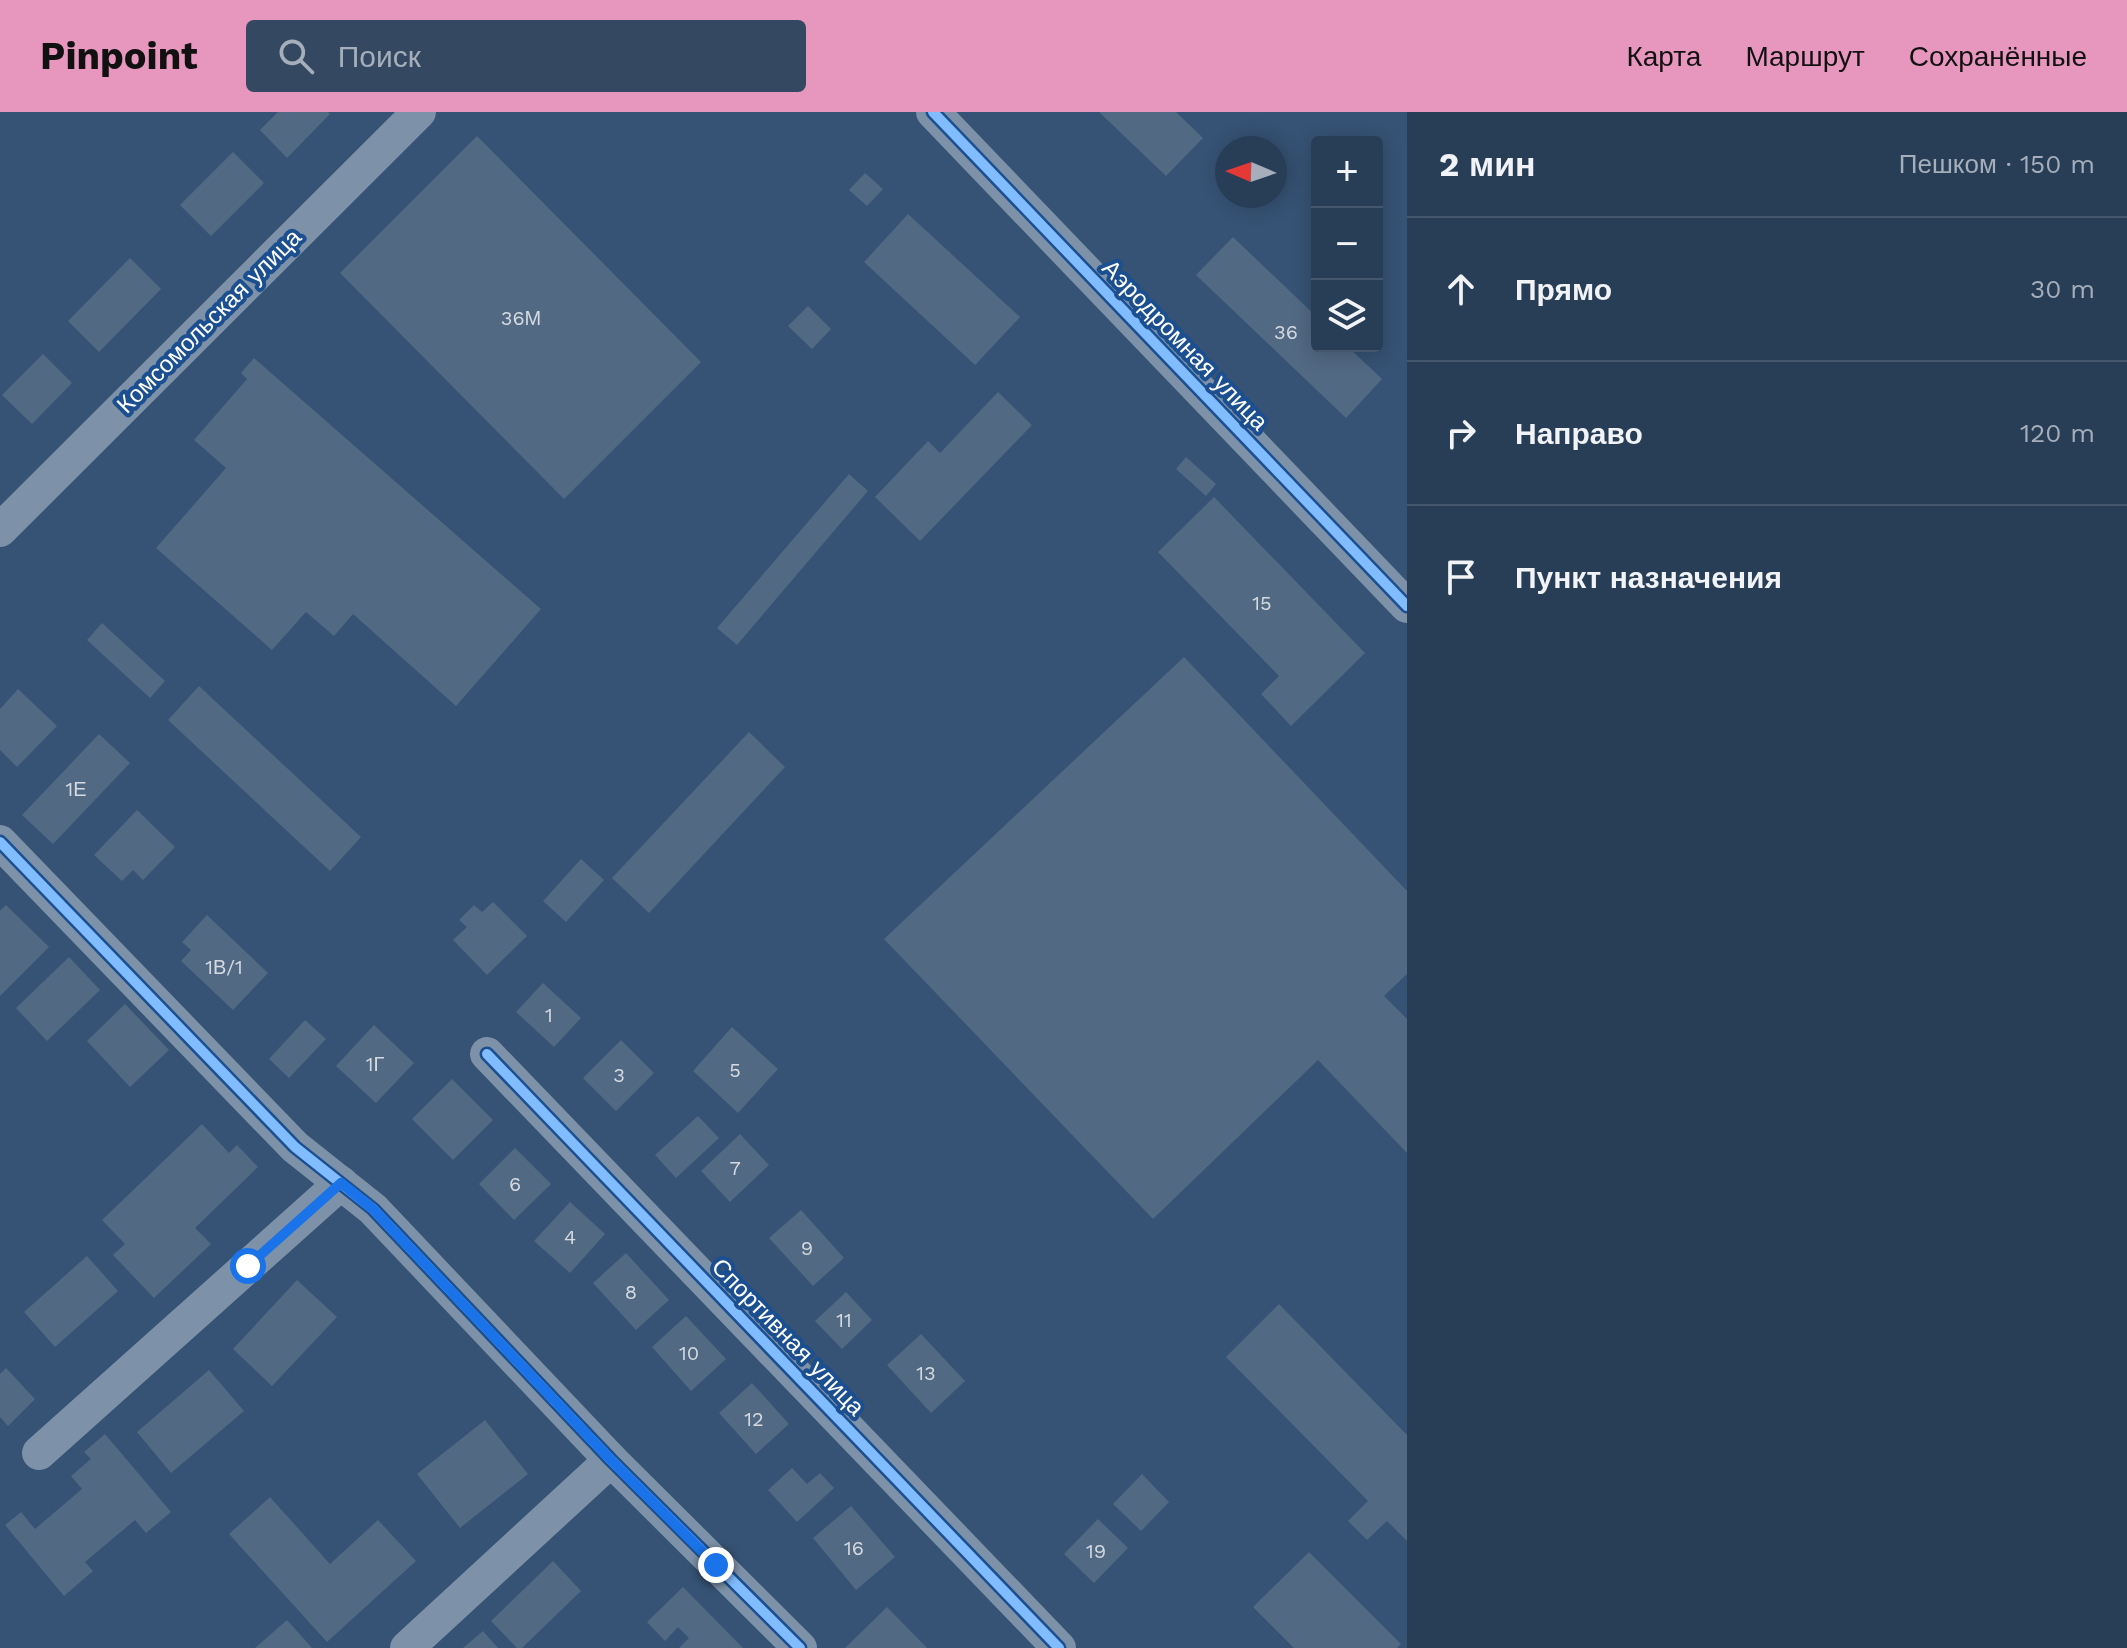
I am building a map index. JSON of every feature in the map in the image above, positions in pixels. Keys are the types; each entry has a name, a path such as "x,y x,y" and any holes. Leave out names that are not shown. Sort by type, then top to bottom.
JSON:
{"street":[{"name":"Комсомольская улица","path":"0,530 419,112"},
{"name":"Аэродромная улица","path":"933,112 959,126 1407,606"},
{"path":"0,842 295,1147 373,1209 611,1460 800,1648"},
{"name":"Спортивная улица","path":"487,1054 1059,1648"},
{"path":"39,1453 341,1183"},
{"path":"407,1648 611,1460"}],"building":[{"path":"278,112 330,114 287,158 260,130"},
{"path":"1099,112 1176,112 1203,138 1166,176"},
{"path":"477,136 701,362 564,499 340,273"},
{"path":"233,152 264,183 211,236 180,205"},
{"path":"865,173 883,189 867,206 849,190"},
{"path":"908,214 1020,317 975,365 864,262"},
{"path":"1233,237 1311,311 1311,352 1353,352 1382,379 1346,418 1196,275"},
{"path":"130,258 161,289 99,352 68,321"},
{"path":"808,306 831,329 812,349 788,326"},
{"path":"43,354 72,383 32,424 2,395"},
{"path":"254,358 541,609 456,706 353,614 334,636 306,612 272,650 156,548 226,468 194,440 247,379 241,373"},
{"path":"998,392 1032,425 920,541 875,497 928,441 940,453"},
{"path":"1186,457 1216,484 1206,496 1176,469"},
{"path":"849,474 868,491 737,645 717,628"},
{"path":"1214,497 1365,653 1291,726 1261,694 1279,676 1158,552"},
{"path":"102,623 165,681 150,698 87,640"},
{"path":"1184,657 1407,891 1407,974 1384,996 1407,1019 1407,1153 1318,1060 1153,1219 884,939"},
{"path":"199,686 361,837 330,871 168,720"},
{"path":"18,689 57,726 17,767 0,750 0,709"},
{"path":"749,732 785,767 649,913 612,878"},
{"path":"99,734 130,763 53,844 22,815"},
{"path":"137,810 175,847 143,880 133,870 122,881 94,855"},
{"path":"581,859 604,880 566,922 543,901"},
{"path":"493,902 527,936 487,975 453,940 467,927 459,920 474,905 482,912"},
{"path":"6,905 49,947 0,996 0,911"},
{"path":"207,915 268,973 233,1010 181,961 191,950 182,942"},
{"path":"69,957 100,990 47,1041 16,1008"},
{"path":"543,983 581,1018 554,1047 516,1012"},
{"path":"125,1004 169,1050 130,1087 87,1041"},
{"path":"305,1020 326,1039 289,1078 269,1059"},
{"path":"374,1025 414,1063 376,1103 336,1066"},
{"path":"732,1027 778,1069 738,1113 693,1071"},
{"path":"621,1040 654,1073 616,1111 583,1078"},
{"path":"452,1079 493,1120 453,1160 412,1119"},
{"path":"698,1116 719,1138 676,1178 655,1155"},
{"path":"202,1124 229,1153 237,1145 258,1167 195,1228 211,1244 154,1298 113,1255 125,1244 102,1220"},
{"path":"740,1134 769,1165 730,1202 701,1171"},
{"path":"515,1148 551,1184 514,1220 479,1184"},
{"path":"570,1202 605,1234 570,1273 534,1241"},
{"path":"801,1210 844,1258 813,1286 769,1238"},
{"path":"626,1253 669,1300 636,1330 593,1283"},
{"path":"87,1256 118,1291 55,1347 24,1312"},
{"path":"297,1280 337,1317 272,1386 233,1349"},
{"path":"846,1292 872,1320 842,1349 815,1321"},
{"path":"1279,1304 1407,1435 1407,1541 1387,1521 1367,1540 1348,1521 1368,1501 1226,1357"},
{"path":"686,1316 726,1359 691,1391 652,1347"},
{"path":"921,1334 965,1381 931,1413 887,1365"},
{"path":"6,1368 35,1399 8,1426 0,1417 0,1374"},
{"path":"209,1370 244,1411 171,1473 137,1432"},
{"path":"752,1383 789,1424 756,1454 719,1413"},
{"path":"485,1420 528,1474 460,1528 417,1474"},
{"path":"105,1434 171,1512 146,1533 135,1520 85,1562 93,1571 64,1596 5,1525 21,1512 35,1529 82,1489 71,1476 91,1459 84,1452"},
{"path":"792,1468 807,1484 820,1473 834,1488 797,1522 768,1490"},
{"path":"1142,1474 1169,1502 1141,1531 1113,1504"},
{"path":"270,1497 330,1564 378,1520 416,1561 327,1642 229,1534"},
{"path":"851,1506 895,1557 856,1590 813,1538"},
{"path":"1098,1519 1128,1548 1094,1583 1064,1554"},
{"path":"1309,1552 1401,1644 1397,1648 1294,1648 1253,1607"},
{"path":"553,1561 581,1591 522,1648 517,1648 491,1621"},
{"path":"683,1587 743,1648 679,1648 689,1638 678,1627 665,1641 647,1622"},
{"path":"887,1607 927,1648 845,1648"},
{"path":"287,1620 312,1648 255,1648"},
{"path":"483,1631 498,1648 463,1648"}],"cycle path":[{"path":"933,112 1407,606"},
{"path":"0,842 295,1147 373,1209 611,1460 800,1648"},
{"path":"487,1054 1059,1648"}],"route":[{"path":"248,1266 341,1183 373,1209 611,1460 716,1565"}]}
